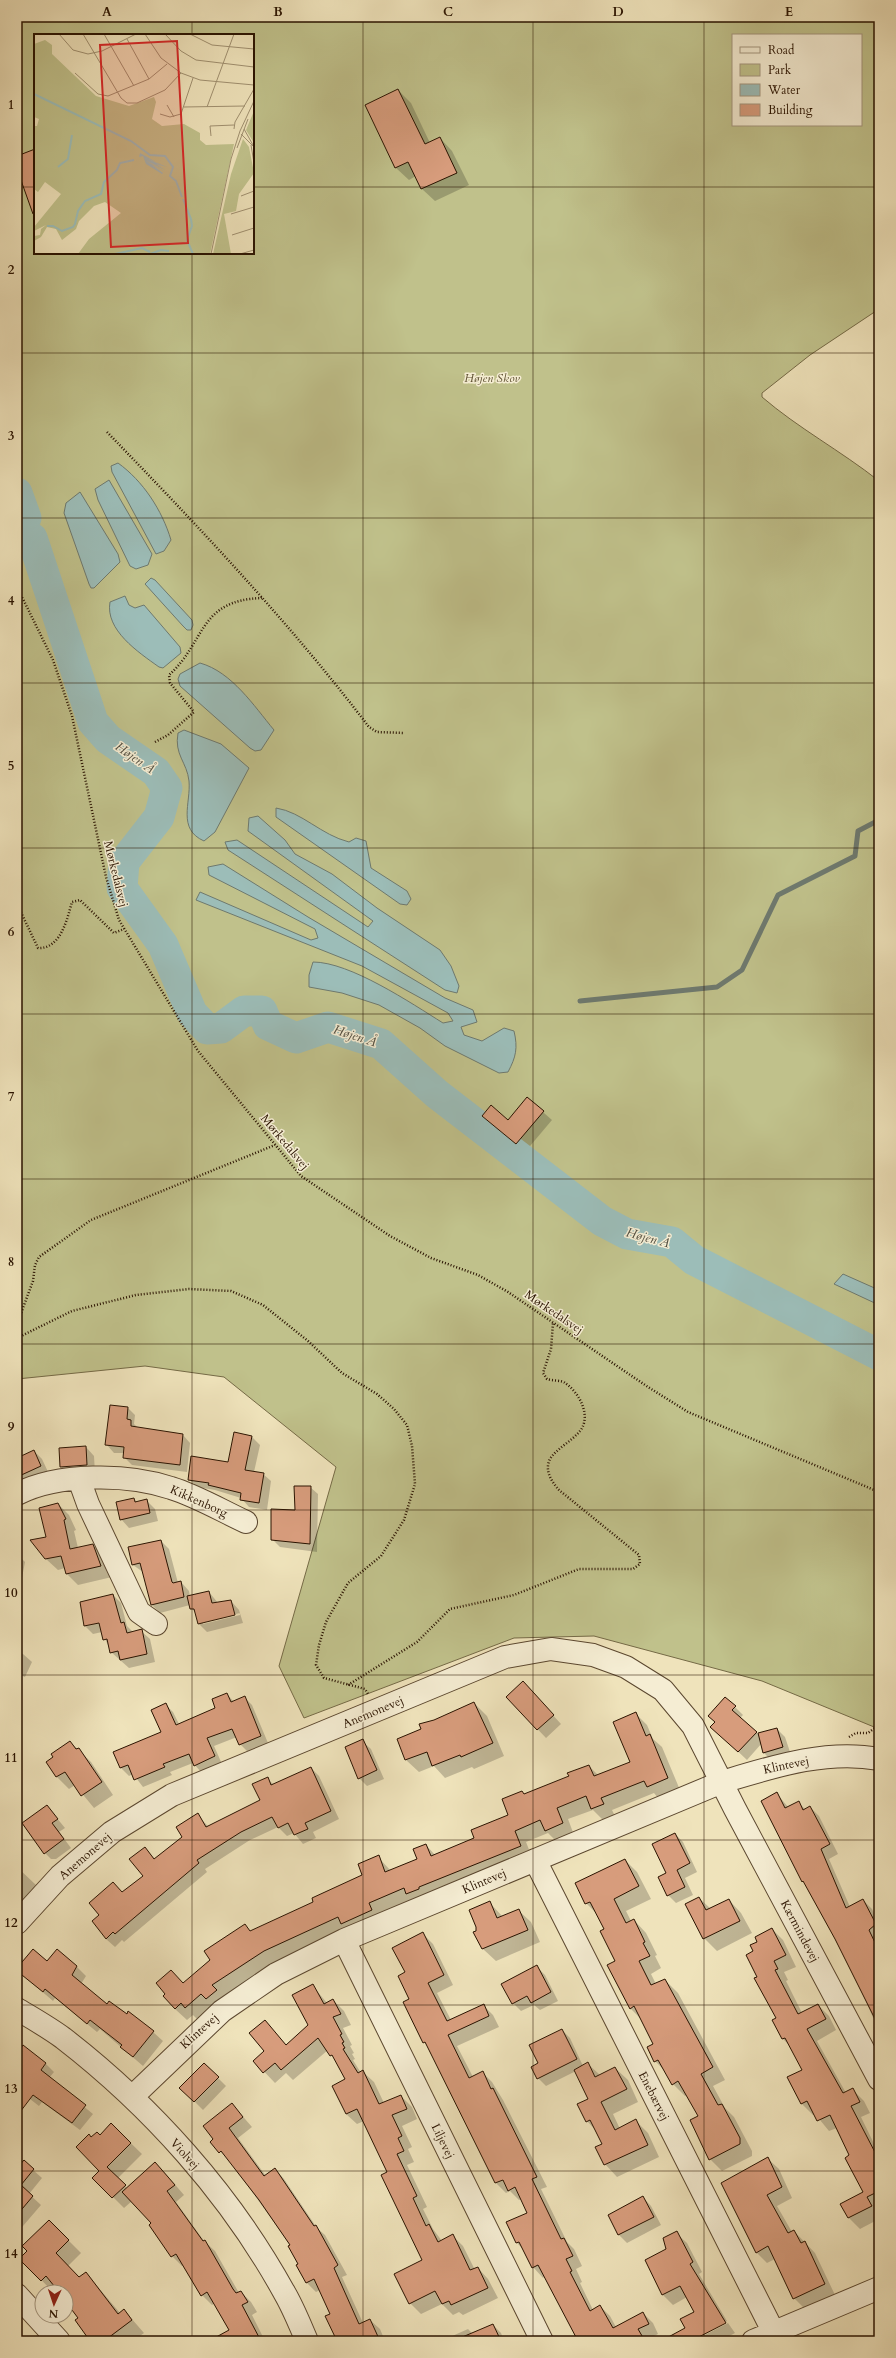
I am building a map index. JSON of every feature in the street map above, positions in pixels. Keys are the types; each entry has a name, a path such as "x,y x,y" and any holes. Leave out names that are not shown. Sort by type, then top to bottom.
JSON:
{"street":[{"name":"Kikkenborg","path":"17,1494 50,1481 79,1479 131,1479 171,1488 246,1522"},
{"path":"79,1479 88,1504 139,1612 156,1624"},
{"name":"Anemonevej","path":"17,1923 60,1876 112,1832 172,1796 505,1657 551,1649 593,1655 626,1668 663,1690 693,1726 722,1782"},
{"name":"Klintevej","path":"132,2097 222,2011 276,1974 344,1940 722,1782 787,1763 837,1757 879,1759"},
{"name":"Kærmindevej","path":"722,1782 735,1810 879,2079"},
{"name":"Enebærvej","path":"535,1860 775,2336"},
{"name":"Liljevej","path":"344,1940 542,2341"},
{"name":"Violvej","path":"17,2009 62,2038 132,2097 200,2169 242,2225 285,2292 307,2341"},
{"path":"753,2341 775,2336 879,2288"},
{"path":"17,2295 36,2314 59,2341"}],"path":[{"path":"107,432 200,528 262,598 369,726 377,732 404,733"},
{"name":"Mørkedalsvej","path":"17,590 23,599 53,660 72,716 106,877 119,920 198,1051 301,1176 390,1236 431,1258 478,1276 508,1292 648,1387 688,1412 879,1492"},
{"path":"154,742 168,735 194,712 170,683 169,675 181,664 210,617 226,606 244,598 262,598"},
{"path":"17,904 38,948 50,946 63,931 72,902 80,900 114,933 124,929"},
{"path":"17,1324 33,1281 35,1265 38,1257 91,1220 275,1145"},
{"path":"17,1338 72,1311 136,1295 189,1289 231,1291 263,1305 308,1341 342,1373 377,1394 394,1409 407,1425 412,1446 414,1484 404,1520 381,1556 348,1583 326,1622 319,1645 316,1665 324,1678 348,1686 365,1689 380,1709"},
{"path":"348,1686 417,1642 450,1609 514,1595 579,1569 633,1569 640,1564 639,1555 625,1542 559,1490 551,1481 548,1471 550,1460 581,1430 584,1422 584,1408 578,1396 564,1382 547,1379 543,1373 551,1349 553,1323"}],"green space":[{"name":"Højen Skov","path":"17,17 879,17 879,309 810,355 762,393 762,397 790,419 879,481 879,1729 762,1681 594,1636 514,1638 304,1718 279,1666 336,1467 224,1377 145,1366 17,1379"}],"water":[{"path":"118,463 136,478 157,507 171,540 164,551 156,554 112,472 111,466"},
{"path":"109,480 152,554 148,565 136,569 130,566 98,500 95,489"},
{"path":"80,492 118,554 120,562 94,588 91,588 89,584 64,513 66,503"},
{"path":"151,578 155,580 192,620 193,625 191,630 187,630 183,626 145,584"},
{"path":"125,596 129,605 135,608 144,605 180,647 181,653 163,668 159,667 133,647 118,631 113,622 110,612 110,602"},
{"path":"200,663 212,667 242,691 274,730 261,750 255,751 250,748 180,686 178,679 180,674"},
{"path":"184,730 221,744 249,768 215,832 204,841 196,836 188,823 189,781 188,774 179,753 177,741 178,733"},
{"path":"276,808 294,814 339,839 349,842 356,838 366,841 371,868 407,891 411,899 407,905 400,904 276,817"},
{"path":"258,816 285,840 295,854 332,874 377,908 440,950 451,966 459,986 457,993 445,990 228,850 225,842 237,840 368,927 373,921 248,831 249,818"},
{"path":"223,864 308,917 445,998 473,1010 477,1022 461,1027 464,1035 482,1041 504,1028 514,1031 516,1052 508,1072 499,1073 445,1046 420,1028 379,1005 342,993 309,987 309,975 313,962 328,964 362,976 380,985 443,1023 453,1021 448,1013 362,966 196,900 200,892 311,940 318,938 315,929 209,875 208,867"},
{"path":"843,1274 879,1290 879,1305 834,1284"}],"building":[{"path":"398,89 425,144 440,137 457,173 421,189 408,162 395,168 365,105"},
{"path":"34,149 33,214 17,169 17,156"},
{"path":"527,1097 544,1111 516,1144 482,1116 491,1105 508,1120"},
{"path":"110,1405 128,1407 127,1419 131,1420 131,1426 183,1434 180,1465 123,1458 124,1447 105,1445"},
{"path":"234,1432 252,1436 245,1470 264,1473 259,1503 240,1500 241,1493 208,1485 209,1483 188,1480 191,1456 228,1462"},
{"path":"86,1446 87,1465 60,1467 59,1448"},
{"path":"34,1450 41,1466 17,1477 17,1458"},
{"path":"294,1486 311,1486 310,1544 271,1540 271,1509 295,1510"},
{"path":"134,1498 135,1502 147,1499 150,1513 120,1520 116,1502"},
{"path":"58,1503 66,1519 64,1520 70,1549 93,1544 101,1566 66,1574 61,1556 45,1559 30,1540 46,1537 39,1508"},
{"path":"161,1540 172,1582 181,1581 184,1597 151,1605 140,1563 132,1565 128,1547"},
{"path":"209,1591 212,1603 231,1600 235,1615 198,1624 194,1609 190,1609 187,1596"},
{"path":"113,1594 121,1623 124,1622 127,1633 142,1629 147,1654 120,1660 118,1651 110,1653 107,1639 103,1640 99,1623 84,1626 80,1602"},
{"path":"523,1681 554,1715 537,1730 506,1697"},
{"path":"227,1693 231,1702 245,1696 261,1736 239,1745 232,1729 207,1738 215,1756 194,1766 189,1754 163,1764 165,1767 134,1780 128,1765 120,1768 113,1752 161,1732 151,1710 166,1703 176,1725 215,1708 212,1699"},
{"path":"725,1697 736,1706 732,1710 757,1732 738,1752 710,1727 715,1722 708,1716"},
{"path":"474,1702 493,1743 461,1757 460,1755 432,1766 427,1752 405,1760 397,1739 421,1729 419,1724 434,1720"},
{"path":"636,1712 646,1736 650,1734 668,1778 647,1787 644,1781 601,1798 604,1804 591,1809 586,1796 557,1808 563,1823 545,1831 540,1820 515,1831 521,1846 419,1887 419,1889 406,1894 404,1888 369,1903 372,1910 341,1924 338,1917 264,1951 212,1985 217,1990 206,1999 201,1994 185,2008 181,2003 175,2009 163,1996 165,1994 156,1983 171,1970 183,1983 210,1960 204,1951 245,1924 250,1931 313,1902 312,1898 362,1875 358,1864 379,1855 385,1872 417,1859 413,1849 426,1844 431,1856 474,1838 471,1830 508,1815 502,1799 522,1791 524,1794 569,1776 567,1773 589,1765 594,1776 630,1762 613,1722"},
{"path":"777,1728 783,1747 763,1753 758,1733"},
{"path":"363,1739 377,1770 358,1779 345,1747"},
{"path":"70,1741 76,1749 79,1748 102,1782 81,1796 65,1772 56,1777 46,1762 53,1757 51,1754"},
{"path":"311,1767 331,1811 305,1823 308,1829 294,1835 288,1823 278,1828 272,1817 241,1832 197,1860 199,1863 115,1934 113,1932 106,1939 92,1921 99,1915 89,1903 113,1882 122,1892 143,1876 129,1859 145,1847 154,1859 182,1837 176,1827 198,1813 206,1827 260,1800 252,1784 268,1777 271,1785"},
{"path":"777,1792 785,1808 799,1801 803,1810 810,1806 830,1844 821,1849 846,1908 863,1899 876,1924 869,1930 879,1951 879,2027 835,1939 803,1881 802,1882 761,1801"},
{"path":"47,1805 58,1819 52,1823 64,1839 44,1854 22,1823"},
{"path":"675,1833 690,1863 677,1870 685,1887 667,1896 658,1877 666,1873 652,1844"},
{"path":"625,1859 639,1886 614,1899 626,1923 634,1919 645,1942 643,1943 650,1956 639,1961 651,1985 665,1979 713,2067 701,2074 718,2105 722,2104 740,2138 740,2144 709,2160 690,2120 698,2116 678,2081 672,2085 658,2060 654,2062 647,2047 653,2044 634,2006 630,2009 607,1965 615,1961 600,1931 604,1929 590,1902 585,1904 575,1883"},
{"path":"699,1897 706,1910 729,1899 740,1921 703,1939 685,1904"},
{"path":"490,1901 497,1918 519,1909 528,1930 482,1949 473,1932 476,1931 476,1927 469,1910"},
{"path":"772,1928 786,1955 774,1961 778,1969 775,1970 798,2014 818,2004 826,2019 807,2029 843,2093 853,2088 860,2102 851,2106 879,2160 879,2191 867,2197 872,2206 848,2218 840,2204 863,2192 845,2158 849,2155 830,2115 817,2121 807,2101 801,2104 787,2077 802,2070 785,2038 782,2039 772,2020 776,2018 754,1978 757,1977 746,1955 753,1951 750,1945 757,1942 755,1937"},
{"path":"423,1932 444,1975 428,1983 447,2021 484,2004 489,2016 448,2035 469,2078 483,2071 491,2089 493,2088 537,2177 532,2179 561,2239 564,2238 573,2256 566,2259 572,2271 570,2272 590,2311 600,2305 613,2328 643,2312 649,2324 638,2329 645,2341 578,2341 538,2265 532,2268 519,2242 516,2243 506,2222 527,2213 515,2187 508,2191 503,2180 495,2183 425,2042 423,2043 403,2002 409,1999 398,1976 405,1972 392,1948"},
{"path":"33,1949 47,1961 57,1949 77,1966 72,1975 107,2004 109,2001 127,2014 128,2011 154,2031 133,2057 120,2047 122,2045 90,2020 87,2024 45,1989 43,1992 17,1971 17,1968"},
{"path":"537,1965 551,1992 531,2003 527,1996 512,2004 501,1984"},
{"path":"313,1984 324,2004 333,1999 341,2014 333,2017 342,2034 340,2035 344,2042 342,2043 345,2048 343,2049 358,2073 363,2070 379,2104 401,2095 407,2109 392,2115 402,2136 398,2138 404,2151 397,2154 417,2196 413,2198 426,2226 429,2224 438,2242 453,2234 470,2270 478,2267 488,2288 451,2305 449,2301 442,2304 435,2291 409,2304 394,2274 422,2260 381,2175 387,2172 357,2109 346,2114 332,2086 345,2079 332,2055 330,2056 318,2038 281,2070 275,2063 263,2073 253,2061 264,2051 249,2033 265,2020 286,2045 308,2025 292,1995"},
{"path":"562,2029 577,2059 537,2079 531,2067 538,2063 529,2045"},
{"path":"23,2045 46,2063 41,2070 86,2105 72,2123 33,2095 17,2116 17,2054"},
{"path":"588,2062 595,2077 615,2067 627,2089 601,2102 615,2130 636,2119 648,2145 604,2165 595,2147 602,2144 590,2120 586,2122 577,2104 588,2099 574,2070"},
{"path":"204,2063 219,2077 194,2102 179,2088"},
{"path":"232,2103 243,2117 229,2128 264,2176 275,2168 314,2226 316,2225 338,2265 334,2268 359,2324 370,2319 380,2341 337,2341 325,2316 330,2314 314,2279 306,2283 288,2246 290,2245 259,2200 221,2151 219,2153 210,2142 213,2139 203,2126"},
{"path":"111,2123 131,2143 107,2167 126,2185 112,2198 92,2178 99,2171 76,2147 89,2134 91,2137 97,2132 100,2135"},
{"path":"768,2157 782,2187 767,2195 788,2233 794,2230 801,2243 805,2241 825,2284 793,2299 768,2246 756,2253 721,2183"},
{"path":"24,2160 34,2169 21,2185 33,2196 17,2215 17,2168"},
{"path":"155,2162 175,2185 167,2191 203,2241 205,2240 233,2289 236,2293 241,2291 248,2302 242,2305 261,2341 209,2341 229,2330 207,2292 201,2296 176,2254 171,2257 149,2225 151,2223 122,2192"},
{"path":"643,2196 654,2217 618,2235 608,2215"},
{"path":"49,2220 69,2240 56,2253 79,2277 86,2272 118,2314 124,2309 132,2320 104,2341 90,2341 75,2320 78,2318 74,2313 74,2284 52,2284 46,2276 41,2281 19,2259 27,2251 22,2246"},
{"path":"677,2231 693,2262 690,2264 726,2323 691,2341 661,2341 685,2328 680,2319 694,2312 680,2286 662,2295 645,2260 666,2249 663,2238"},
{"path":"493,2324 501,2341 453,2341"}],"waterway":[{"name":"Højen Å","path":"17,493 26,518"},
{"name":"Højen Å","path":"32,538 93,722 108,739 156,772 167,788 159,817 124,862 122,888 163,945 192,1013 207,1029 221,1028 244,1011 262,1011 268,1025 296,1038 328,1027 381,1044 437,1094 602,1221 627,1234 672,1242 694,1260 879,1355"},
{"path":"580,1001 717,987 742,970 778,895 855,856 858,831 879,820"}]}
